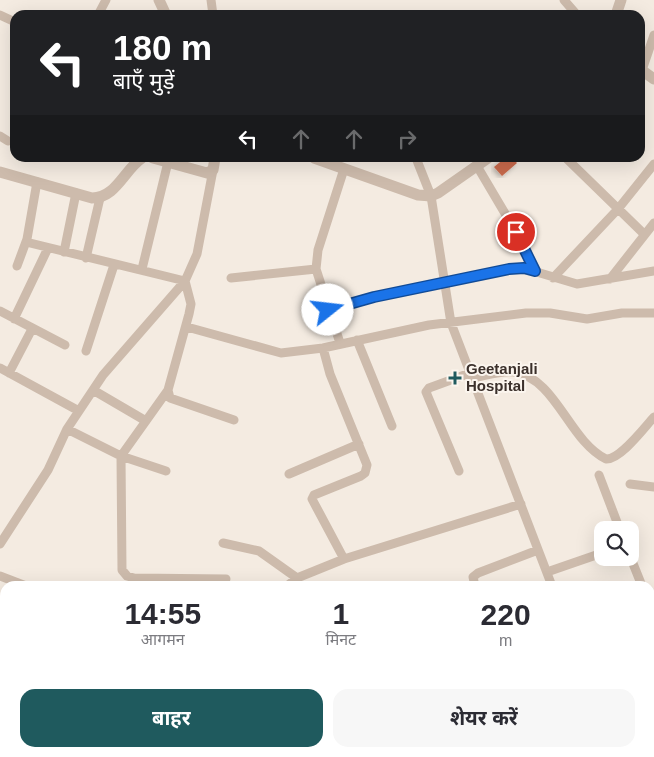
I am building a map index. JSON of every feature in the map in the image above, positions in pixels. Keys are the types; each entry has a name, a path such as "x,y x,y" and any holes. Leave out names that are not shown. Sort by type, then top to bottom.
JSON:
{"street":[{"path":"564,0 573,10"},
{"path":"645,59 654,35"},
{"path":"86,258 100,198 113,189 138,162"},
{"path":"142,270 168,162 207,173 213,170"},
{"path":"0,544 48,470 78,410 110,366 185,281 197,254 214,162"},
{"path":"324,162 418,195 431,196 482,162"},
{"path":"418,162 431,196 452,323 550,581"},
{"path":"570,162 644,234"},
{"path":"553,278 618,209 654,164"},
{"path":"477,166 523,244 535,271"},
{"path":"340,344 316,269 318,250 344,170"},
{"path":"0,172 100,198"},
{"path":"17,266 26,242 37,182"},
{"path":"64,252 76,193"},
{"path":"610,279 654,223"},
{"path":"26,242 185,281"},
{"path":"14,318 48,248"},
{"path":"86,351 114,265"},
{"path":"328,310 374,297 509,269 524,268 577,284 654,271"},
{"path":"231,278 316,269"},
{"path":"185,281 191,304 187,327 168,390 122,456 122,570 124,574 134,578 226,579"},
{"path":"0,311 65,346"},
{"path":"187,327 273,352 289,353 323,348 429,325 526,313 563,314 587,319 622,313 654,314"},
{"path":"32,329 4,370 78,410"},
{"path":"357,340 392,426"},
{"path":"323,348 330,374 366,465 365,473 314,495 312,499 344,559"},
{"path":"459,471 426,392 429,388 471,376 513,372 533,379 583,440 606,459 614,458 653,420"},
{"path":"93,390 146,421"},
{"path":"168,390 170,398 173,400 234,420"},
{"path":"67,429 122,456 166,471"},
{"path":"289,474 359,444"},
{"path":"598,475 616,521"},
{"path":"630,484 654,487"},
{"path":"293,581 344,559 521,504"},
{"path":"223,543 259,551 297,578"},
{"path":"474,581 473,577 478,573 538,550"},
{"path":"547,572 594,556"},
{"path":"634,566 640,581"},
{"path":"0,576 13,581"}],"building":[{"path":"500,162 517,163 502,176 494,167"}],"place":[{"name":"Geetanjali Hospital","path":"455,378"}],"route":[{"path":"328,310 374,297 509,269 524,268 535,271 528,253 516,232"}]}
